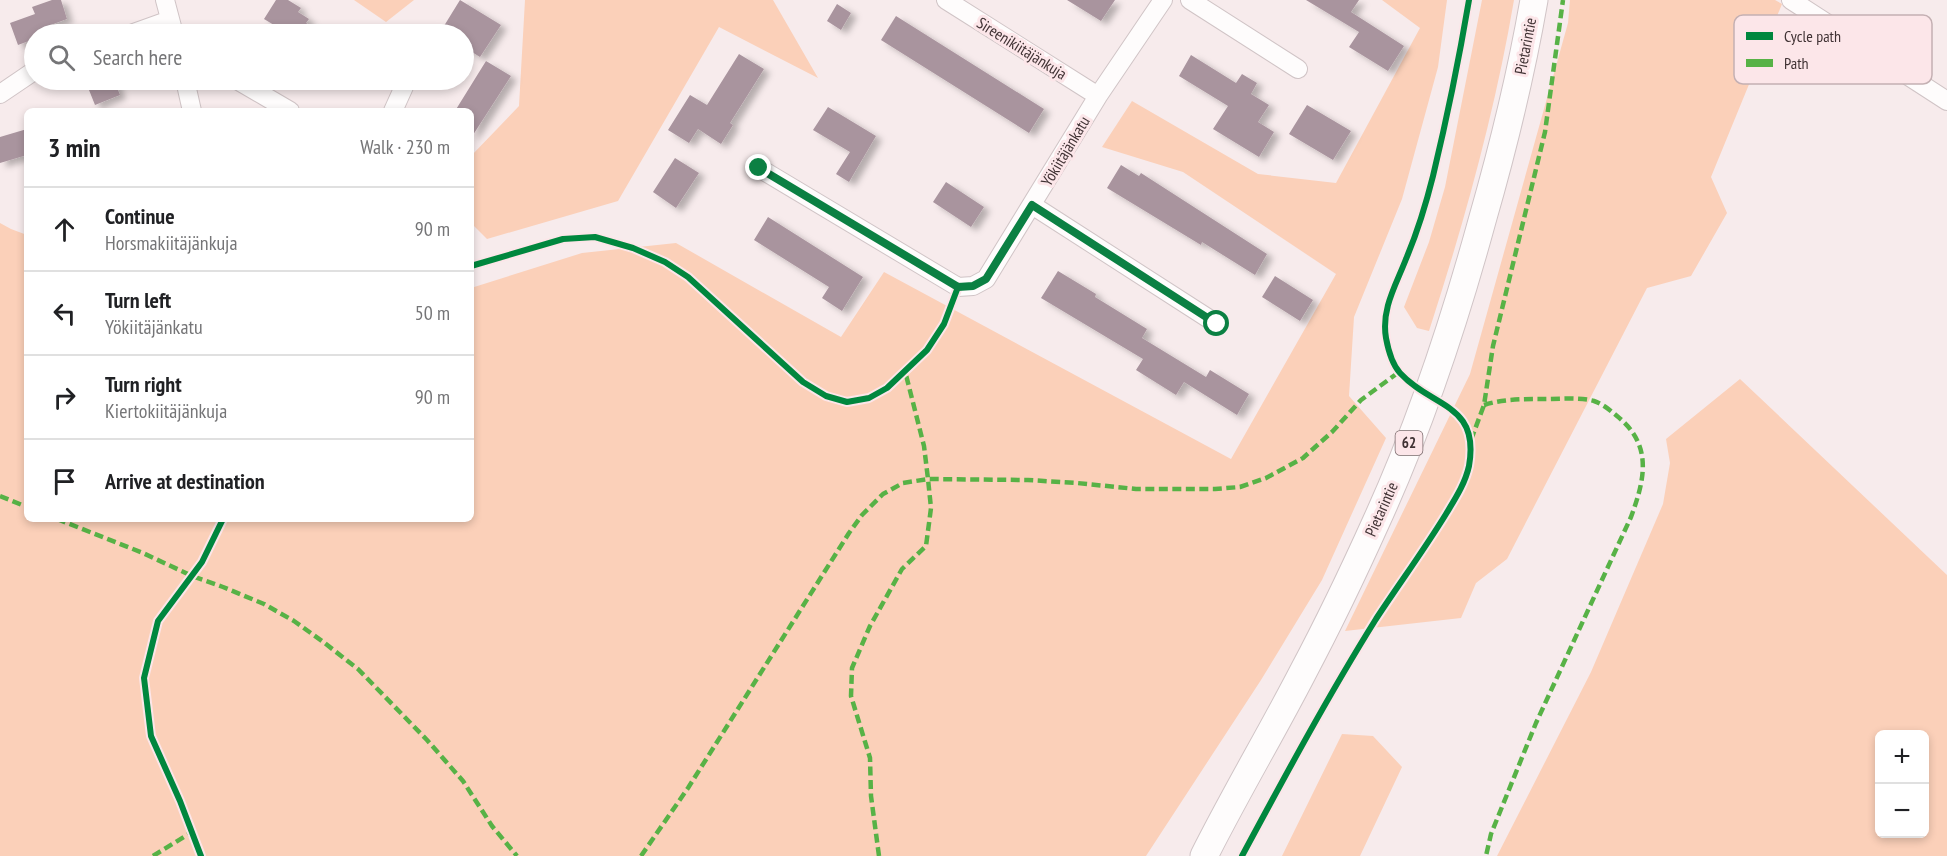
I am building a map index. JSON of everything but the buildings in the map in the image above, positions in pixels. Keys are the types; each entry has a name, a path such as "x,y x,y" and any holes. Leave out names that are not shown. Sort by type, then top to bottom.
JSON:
{"main road":[{"name":"Pietarintie","path":"1204,856 1304,672 1377,521 1404,455 1445,345 1473,256 1505,138 1534,0"}],"street":[{"path":"165,0 171,24"},
{"name":"Sireenikiitäjänkuja","path":"946,0 1098,96"},
{"name":"Yökiitäjänkatu","path":"759,168 958,287 973,286 986,279 1098,96 1163,0"},
{"path":"1190,0 1298,69"},
{"path":"1791,0 1814,15"},
{"path":"0,94 24,78"},
{"path":"1921,84 1947,101"},
{"path":"187,90 191,108"},
{"path":"254,90 285,108"},
{"path":"394,108 403,90"},
{"path":"1032,205 1217,324"}],"shaded area":[{"path":"354,0 414,0 386,22"},
{"path":"525,0 773,0 818,78 719,27 618,201 487,239 474,226 474,153 519,106"},
{"path":"1382,0 1447,0 1438,67 1402,199 1354,317 1349,396 1386,438 1322,580 1261,680 1146,856 0,856 0,223 24,234 24,522 474,522 474,287 582,253 676,243 841,337 884,272 1231,459 1336,274 1183,172 1102,147 1132,101 1258,174 1336,183 1420,28"},
{"path":"1482,0 1514,0 1498,84 1478,167 1429,331 1417,328 1404,307 1429,242 1445,187"},
{"path":"1570,0 1775,0 1782,4 1777,15 1734,15 1734,84 1749,84 1711,177 1727,213 1691,276 1647,288 1507,559 1476,583 1461,618 1345,631 1470,374 1568,23"},
{"path":"1740,379 1947,575 1947,856 1497,856 1591,672 1663,504 1670,463 1666,439"},
{"path":"1342,734 1373,736 1402,767 1360,856 1282,856"}],"marked path":[{"path":"1471,440 1484,405 1493,346 1545,132 1563,0"},
{"path":"879,856 871,796 870,758 851,696 852,668 870,626 902,569 926,546 931,508 928,479 924,446 905,371"},
{"path":"641,856 688,788 849,533 862,515 883,494 903,483 928,479 1028,480 1136,489 1240,487 1266,478 1303,458 1332,432 1361,400 1399,372"},
{"path":"1484,405 1521,399 1594,401 1629,427 1641,451 1643,463 1640,489 1631,517 1536,723 1491,834 1486,856"},
{"path":"0,496 24,506"},
{"path":"65,522 264,604 294,621 322,641 358,669 427,740 463,781 492,826 517,856"},
{"path":"153,856 192,832"}],"cycle path":[{"path":"1242,856 1358,648 1438,527 1456,497 1469,466 1471,445 1467,430 1460,418 1451,409 1400,373 1389,352 1385,327 1390,297 1418,229 1433,176 1469,0"},
{"path":"474,265 563,239 595,237 633,248 665,262 688,277 803,382 826,396 847,402 869,398 887,388 927,350 944,324 958,287"},
{"path":"201,856 151,736 144,678 158,621 202,562 222,522"}],"route":[{"path":"759,168 958,287 973,286 986,279 1032,205 1217,324"}]}
